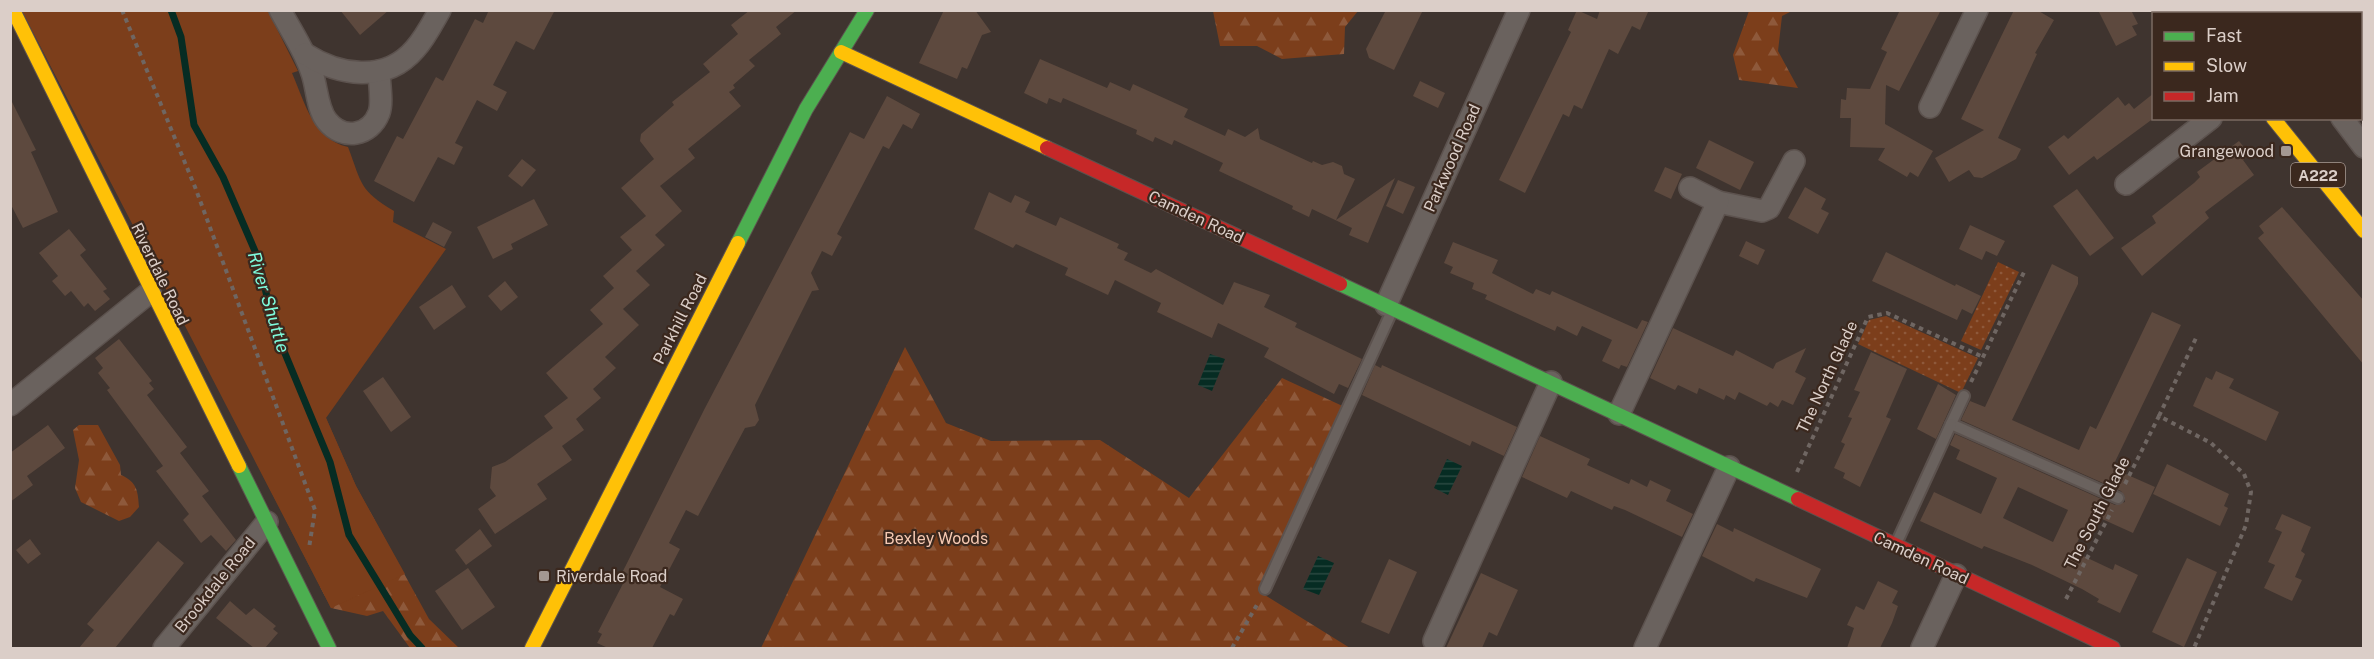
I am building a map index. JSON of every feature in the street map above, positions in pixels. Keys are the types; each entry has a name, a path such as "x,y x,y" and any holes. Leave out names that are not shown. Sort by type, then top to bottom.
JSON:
{"street":[{"name":"Riverdale Road","path":"12,10 150,292 329,648"},
{"path":"280,10 305,54 327,121 350,134 364,132 373,124 380,111 379,71"},
{"path":"305,54 325,67 344,72 379,71 413,51 440,10"},
{"name":"Parkhill Road","path":"531,648 806,109 867,10"},
{"name":"Parkwood Road","path":"1389,307 1519,10"},
{"path":"1930,107 1977,10"},
{"name":"Camden Road","path":"841,52 1551,382 1895,547 2113,648"},
{"path":"2126,184 2208,120"},
{"name":"A222","path":"2275,120 2364,231"},
{"path":"2344,120 2364,147"},
{"path":"1690,188 1718,202 1762,211 1769,208 1794,160"},
{"path":"1619,414 1718,202"},
{"path":"10,405 150,292"},
{"path":"1434,641 1551,382"},
{"path":"1645,648 1729,467"},
{"name":"Brookdale Road","path":"164,648 267,522"},
{"path":"1922,648 1956,575"}],"lane":[{"path":"1265,589 1389,307"},
{"path":"1895,547 1964,396"},
{"path":"1951,424 2118,498"}],"path":[{"path":"122,10 195,187 315,510 308,552"},
{"path":"1964,396 2025,270"},
{"name":"The North Glade","path":"1786,495 1868,317 1887,313 1983,357"},
{"name":"The South Glade","path":"2055,621 2196,338"},
{"path":"2159,416 2211,443 2244,474 2251,492 2246,525 2194,648"},
{"path":"1232,648 1265,589"}],"green space":[{"path":"1213,10 1358,11 1345,27 1344,54 1282,59 1257,46 1220,46"},
{"path":"22,11 268,11 298,71 292,73 306,107 318,128 336,143 348,147 363,185 374,197 394,211 393,222 446,249 326,418 356,486 405,574 331,608"},
{"path":"1749,11 1792,11 1782,16 1778,51 1798,88 1739,80 1733,55"},
{"path":"1998,262 2019,272 1981,350 1961,341"},
{"path":"1886,316 1978,358 1961,393 1858,344 1869,320"},
{"name":"Bexley Woods","path":"905,347 946,423 991,441 1100,440 1189,498 1282,378 1349,409 1260,592 1350,648 761,648"},
{"path":"326,418 356,486 429,619 459,648 410,648 383,611 367,616 331,608 254,458 259,436"},
{"path":"79,425 98,425 120,465 121,475 136,488 139,507 130,517 119,521 81,502 75,488 79,460 73,430"}],"water":[{"path":"1210,354 1225,359 1212,391 1198,385"},
{"path":"1447,459 1462,466 1448,495 1434,488"},
{"path":"1318,556 1334,563 1319,595 1303,589"}],"building":[{"path":"340,10 389,10 360,35"},
{"path":"489,10 555,10 534,50 516,41 493,85 507,92 497,111 477,100 455,143 463,147 454,165 438,157 414,202 374,181 397,136 403,139 436,77 443,81 475,19 483,23"},
{"path":"750,10 797,10 776,27 781,34 749,60 755,66 733,85 735,88 729,92 741,106 688,149 695,158 660,186 682,211 655,235 665,245 636,271 650,285 623,309 639,325 605,357 616,368 593,389 601,398 576,419 584,430 562,446 572,460 537,484 547,499 495,534 478,509 496,496 490,488 492,467 505,462 553,428 544,416 568,398 546,373 603,324 590,310 614,288 603,276 632,250 620,237 646,216 621,188 654,159 640,141 641,134 674,105 672,102 710,72 703,64 738,34 731,25"},
{"path":"944,10 975,10 991,32 982,35 967,69 962,67 957,79 919,63"},
{"path":"1386,10 1423,10 1394,70 1369,58 1366,49"},
{"path":"1577,10 1597,19 1600,10 1649,10 1640,30 1632,26 1618,54 1609,49 1582,109 1574,105 1569,117 1563,114 1525,193 1499,180 1571,32 1568,30"},
{"path":"1900,10 1941,10 1899,91 1886,85 1885,124 1933,151 1918,177 1910,172 1907,177 1878,160 1885,148 1850,147 1851,118 1840,118 1841,99 1846,100 1847,88 1870,89 1887,52 1881,49"},
{"path":"2014,10 2037,10 2054,20 2035,53 2037,54 1998,138 2021,149 2016,159 1982,178 1974,177 1969,170 1949,182 1935,158 1984,130 1961,119"},
{"path":"2098,10 2131,10 2138,24 2132,26 2137,35 2116,46"},
{"path":"1040,59 1107,88 1110,82 1130,91 1133,84 1188,109 1184,117 1225,136 1228,129 1245,137 1258,128 1260,139 1312,163 1313,161 1322,165 1333,162 1342,166 1344,174 1355,179 1336,220 1395,178 1368,243 1349,235 1352,228 1312,209 1309,217 1292,209 1293,206 1219,171 1223,163 1174,140 1172,145 1155,137 1153,142 1136,134 1137,130 1063,98 1061,103 1049,98 1047,104 1024,93"},
{"path":"1420,81 1445,93 1438,108 1413,96"},
{"path":"2152,95 2152,119 2097,160 2094,156 2069,175 2048,147 2064,135 2068,139 2118,97 2125,106 2129,103 2134,109"},
{"path":"887,96 920,114 912,129 903,124 889,149 883,146 837,234 842,237 832,256 822,251 811,273 819,290 812,291 755,405 759,420 755,426 745,428 698,516 686,510 669,543 680,549 660,587 683,599 674,616 670,614 652,648 608,648 597,643 602,634 598,632 628,574 623,571 705,408 850,132 864,139"},
{"path":"10,98 36,150 31,152 58,212 23,228 10,203"},
{"path":"1709,140 1754,162 1740,190 1696,168"},
{"path":"2239,141 2250,155 2243,160 2254,175 2205,212 2209,218 2142,276 2121,248 2156,223 2152,216 2194,183 2200,177 2197,172"},
{"path":"522,159 536,170 522,187 508,176"},
{"path":"1665,167 1682,174 1671,199 1654,191"},
{"path":"1398,180 1415,187 1403,214 1386,206"},
{"path":"1805,187 1826,199 1821,209 1829,213 1818,234 1788,218"},
{"path":"2077,189 2114,238 2090,256 2053,206"},
{"path":"989,192 1011,203 1015,195 1030,202 1025,212 1056,226 1060,217 1119,244 1117,248 1128,253 1124,260 1151,273 1156,269 1223,305 1234,282 1270,295 1264,307 1297,323 1295,327 1362,359 1348,388 1339,384 1334,394 1264,357 1269,348 1218,323 1212,338 1157,312 1161,303 1115,280 1108,295 1065,275 1068,268 1016,244 1013,248 974,229"},
{"path":"534,199 548,225 511,244 513,249 493,259 477,227"},
{"path":"2282,207 2364,301 2364,365 2258,238 2264,233 2259,226"},
{"path":"433,222 452,232 444,247 425,237"},
{"path":"1970,225 2005,241 1997,256 1986,251 1982,260 1959,249"},
{"path":"69,229 86,250 80,255 107,289 103,291 110,299 95,311 88,303 84,307 71,291 65,296 52,281 58,276 39,253"},
{"path":"1746,241 1765,250 1758,265 1739,256"},
{"path":"1453,242 1498,260 1492,273 1533,294 1536,289 1550,295 1552,291 1637,329 1642,320 1648,322 1627,367 1621,365 1619,369 1602,361 1612,340 1582,326 1577,336 1557,326 1555,331 1485,299 1487,295 1472,289 1474,283 1450,273 1453,267 1444,263"},
{"path":"1886,252 1955,286 1956,284 1981,296 1972,314 1962,309 1957,320 1872,281"},
{"path":"2052,264 2078,277 2078,284 2012,420 2079,450 2090,426 2096,429 2152,312 2181,325 2112,468 2155,487 2133,533 2091,514 2076,545 2081,548 2079,554 2113,570 2115,564 2138,575 2120,613 2097,602 2099,599 2082,589 2032,565 1984,546 1982,549 1920,521 1934,492 1981,514 1997,478 1956,459 1960,450 1950,445 1955,434 2115,505 2125,502 2121,491 1961,420 1970,401 1985,407","holes":["2018,487 2068,510 2053,542 2003,518"]},
{"path":"505,281 518,297 501,311 488,296"},
{"path":"452,285 466,307 434,330 419,307"},
{"path":"1673,328 1733,356 1736,350 1773,369 1776,363 1806,348 1795,372 1806,378 1793,405 1782,400 1778,407 1770,402 1767,406 1739,392 1735,400 1726,395 1724,400 1699,388 1697,394 1678,385 1675,390 1650,378"},
{"path":"119,339 152,381 149,383 154,389 147,395 187,447 180,453 209,491 202,496 236,540 226,551 211,535 201,543 183,520 189,514 156,471 163,466 107,390 110,388 98,373 103,368 95,358"},
{"path":"1871,352 1907,369 1886,417 1891,419 1860,487 1843,478 1845,473 1834,468 1845,444 1841,442 1852,418 1848,417 1860,392 1854,390"},
{"path":"1375,365 1381,368 1382,365 1517,427 1504,456 1472,441 1470,446 1362,395"},
{"path":"2216,371 2234,379 2229,388 2279,412 2266,441 2193,406 2206,377 2212,380"},
{"path":"383,377 411,417 391,432 363,391"},
{"path":"1938,384 1956,395 1936,439 1917,429"},
{"path":"48,425 65,448 27,476 33,485 10,502 10,453"},
{"path":"1540,436 1590,459 1587,465 1629,484 1631,479 1647,487 1650,480 1671,490 1666,501 1693,514 1682,537 1625,510 1614,506 1612,510 1571,491 1567,498 1522,477"},
{"path":"2167,464 2229,494 2224,506 2228,508 2220,526 2153,494"},
{"path":"2282,514 2311,527 2301,551 2305,554 2295,577 2302,580 2292,601 2264,588 2275,565 2268,562 2282,532 2275,529"},
{"path":"1717,524 1733,532 1734,528 1821,569 1807,598 1756,578 1754,582 1702,556"},
{"path":"480,529 492,546 466,565 455,550"},
{"path":"30,539 41,554 28,564 16,550"},
{"path":"158,541 184,563 115,648 79,648 94,630 87,624"},
{"path":"2187,558 2217,572 2184,647 2152,632"},
{"path":"1389,559 1417,572 1389,634 1361,622"},
{"path":"468,568 495,607 462,630 435,591"},
{"path":"1481,573 1518,590 1497,636 1489,632 1482,648 1446,648"},
{"path":"1878,581 1898,591 1892,603 1898,606 1892,623 1880,648 1847,648 1854,628 1847,625 1856,606 1864,610"},
{"path":"230,601 246,615 254,608 276,626 273,629 278,633 265,648 254,648 216,618"}],"waterway":[{"name":"River Shuttle","path":"171,10 181,37 194,125 223,177 258,258 274,327 330,462 349,535 410,635 422,648"}],"traffic: fast":[{"path":"738,243 806,109 867,10"},
{"path":"1340,284 1798,499"},
{"path":"239,466 329,648"}],"traffic: slow":[{"path":"13,10 239,466"},
{"path":"841,52 1047,148"},
{"path":"2275,120 2364,231"},
{"path":"532,648 738,243"}],"traffic: jam":[{"path":"1047,148 1340,284"},
{"path":"1798,499 2113,648"}],"place":[{"name":"Grangewood","path":"2286,151"},
{"name":"Riverdale Road","path":"544,576"}]}
